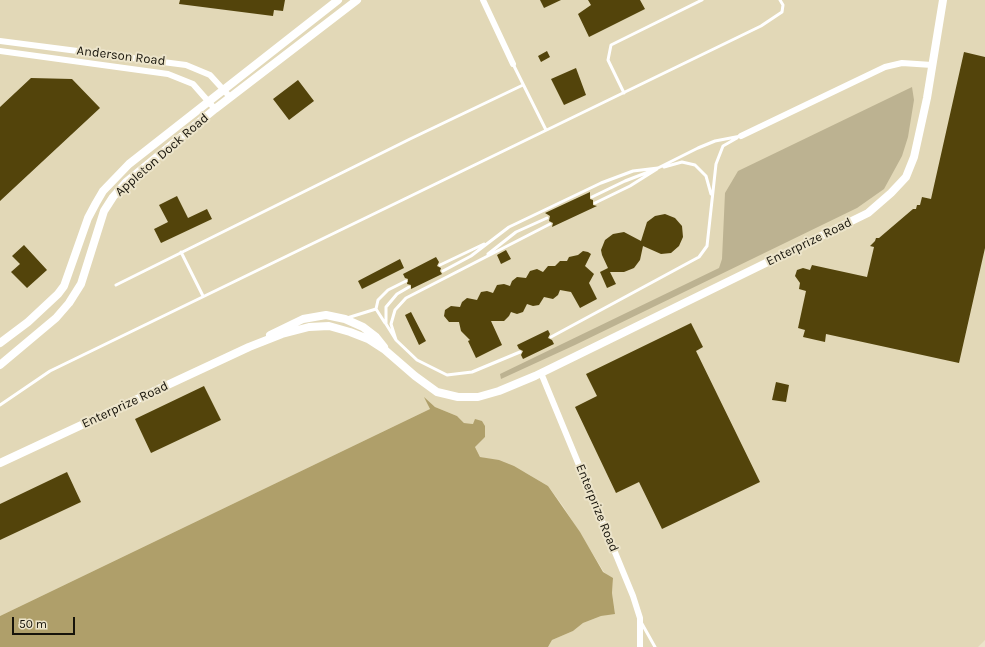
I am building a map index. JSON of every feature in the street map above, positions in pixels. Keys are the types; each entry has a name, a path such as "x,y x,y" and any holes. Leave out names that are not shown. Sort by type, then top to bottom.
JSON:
{"street":[{"name":"Appleton Dock Road","path":"0,343 28,322 58,294 64,286 88,218 103,191 129,164 338,0"},
{"name":"Appleton Dock Road","path":"0,364 56,318 69,303 81,284 90,260 98,229 113,197 126,182 230,97 357,0"},
{"name":"Enterprize Road","path":"0,463 249,347 282,334 309,327 328,326 350,332 385,350 437,392 458,397 478,397 498,391 541,373 868,213 891,193 906,177 914,157 943,0"},
{"path":"483,1 513,64"},
{"name":"Anderson Road","path":"0,41 186,65 210,75 230,97"},
{"name":"Anderson Road","path":"0,51 168,74 193,84 215,109"},
{"path":"741,136 885,67 902,64 932,65"},
{"name":"Enterprize Road","path":"249,347 280,329 303,319 326,315 346,319 363,327 376,337 385,350"},
{"name":"Enterprize Road","path":"541,373 633,596 640,618 640,647"}],"lane":[{"path":"624,92 608,60 611,45 702,0"},
{"path":"0,405 50,371 761,26 782,12 783,5 780,0"},
{"path":"513,64 546,130"},
{"path":"116,285 524,85"},
{"path":"592,197 625,181 658,168 698,148 741,136"},
{"path":"551,337 699,257 707,246 716,164 723,146 741,136"},
{"path":"443,271 471,256 509,227 601,183 633,171 658,168 682,162 695,165 706,176 712,196"},
{"path":"595,203 630,186 658,168"},
{"path":"482,259 516,232 547,218"},
{"path":"396,340 391,324 395,310 406,298 550,224"},
{"path":"440,264 490,241"},
{"path":"181,252 204,296"},
{"path":"406,281 388,290 378,300 376,309 396,340 417,360 447,375 472,372 520,352"},
{"path":"386,324 386,307 397,294 409,287"},
{"path":"346,319 376,309"},
{"path":"640,618 655,647"}],"shaded area":[{"path":"0,0 985,0 985,640 978,647 548,647 552,640 573,631 583,623 601,616 615,613 612,593 613,580 604,572 563,506 548,486 526,473 495,460 480,457 475,447 485,437 484,425 482,421 476,421 473,424 464,423 457,416 435,407 425,398 430,409 0,616"},
{"path":"912,87 914,100 908,137 902,156 884,189 857,208 575,345 501,379 500,374 719,268 722,259 725,193 738,171"},
{"path":"424,397 435,407 457,416 464,423 473,424 475,419 482,421 485,426 485,437 475,447 480,457 499,460 514,466 548,486 580,532 603,572 613,578 612,593 615,614 601,616 583,623 573,631 552,640 548,647 0,647 0,616 430,409"}],"building":[{"path":"180,0 285,0 283,11 274,10 273,16 179,4"},
{"path":"540,0 561,0 544,8"},
{"path":"588,0 640,0 645,9 589,37 578,14 591,5"},
{"path":"547,51 550,57 541,62 538,56"},
{"path":"964,52 985,57 985,248 959,363 826,334 825,342 803,337 805,330 798,328 806,291 799,289 800,283 795,276 797,270 803,268 810,270 812,265 867,277 874,247 870,246 876,238 879,238 913,209 916,209 917,205 920,205 922,197 931,199"},
{"path":"576,68 586,95 564,105 551,79"},
{"path":"31,78 72,79 100,108 0,201 0,107"},
{"path":"298,80 314,101 289,120 273,99"},
{"path":"590,192 590,199 593,200 593,205 597,206 552,227 553,223 549,221 550,216 545,213"},
{"path":"177,196 188,218 207,209 212,219 161,243 154,229 168,222 159,205"},
{"path":"665,214 675,218 682,226 683,237 679,246 671,253 661,254 643,246 640,260 634,268 624,272 610,272 616,284 607,288 600,272 608,268 601,250 605,240 613,234 624,232 641,241 647,222 655,216"},
{"path":"24,245 47,270 27,288 11,272 20,264 12,256"},
{"path":"506,250 511,259 501,264 497,255"},
{"path":"583,251 591,254 585,266 594,274 589,283 597,299 580,308 571,292 560,290 558,295 553,299 544,297 539,305 533,306 527,304 523,312 517,314 511,312 504,321 491,321 502,345 476,358 468,341 470,340 461,331 459,322 449,322 444,316 445,310 451,306 460,307 462,302 467,298 477,300 481,292 487,291 493,293 497,285 504,284 510,286 512,281 517,277 526,278 530,271 537,269 543,272 548,266 555,266 560,261 567,261 569,257 578,255"},
{"path":"436,257 439,262 437,266 441,268 440,271 442,274 411,289 411,285 407,284 408,279 405,278 403,274"},
{"path":"400,259 404,268 362,289 358,281"},
{"path":"411,312 426,341 419,345 405,315"},
{"path":"691,323 703,347 696,351 760,482 662,529 639,482 616,493 575,407 597,396 586,374"},
{"path":"548,330 550,334 548,338 552,340 554,344 523,359 521,355 523,351 519,349 517,345"},
{"path":"776,382 789,385 786,402 772,400"},
{"path":"204,386 221,420 151,453 135,419"},
{"path":"67,472 81,502 0,540 0,504"}]}
